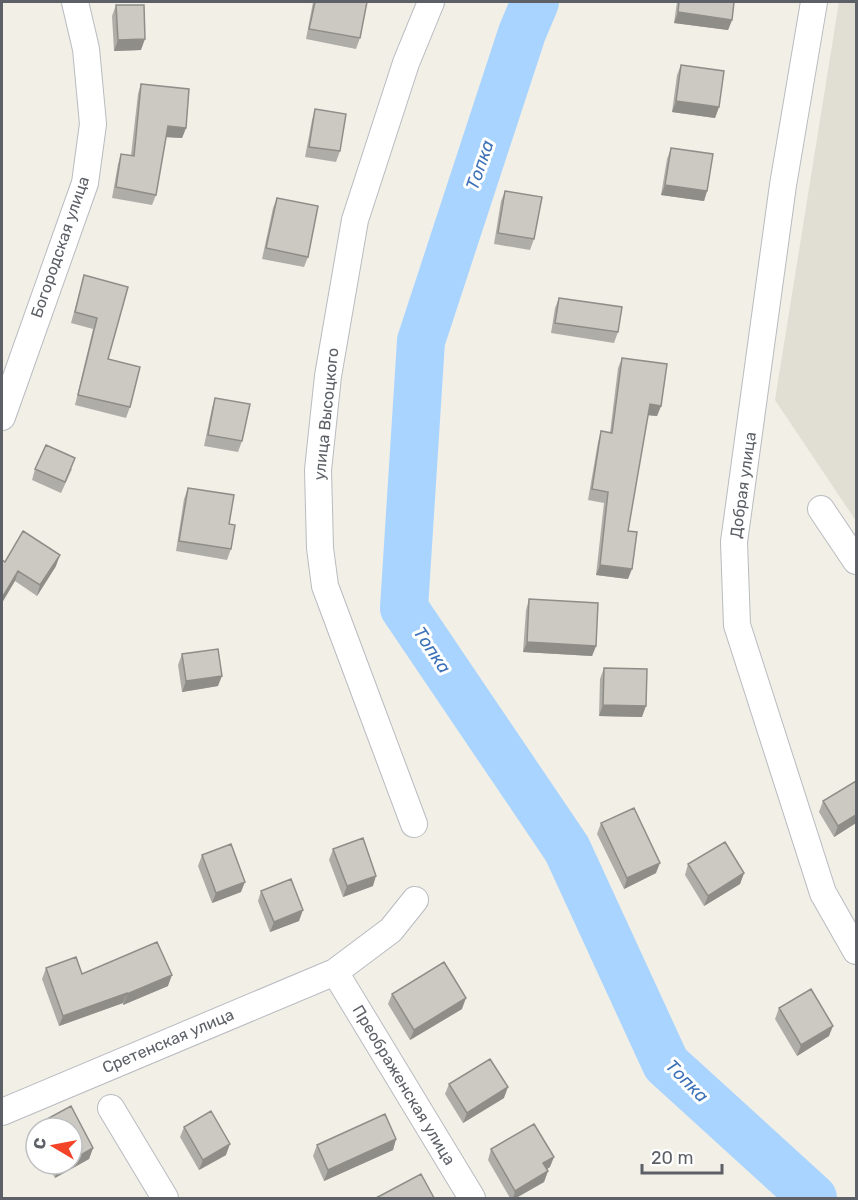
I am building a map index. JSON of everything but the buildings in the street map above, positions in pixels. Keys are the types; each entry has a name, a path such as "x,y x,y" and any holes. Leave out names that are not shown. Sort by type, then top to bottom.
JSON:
{"street":[{"name":"Богородская улица","path":"2,417 85,183 93,124 87,49 75,2"},
{"name":"улица Высоцкого","path":"414,824 325,586 320,548 318,470 328,376 355,220 406,63 431,2"},
{"name":"Добрая улица","path":"814,2 783,185 734,542 737,625 823,893 856,951"},
{"path":"821,509 856,561"},
{"name":"Сретенская улица","path":"2,1112 335,972 391,930 415,900"},
{"name":"Преображенская улица","path":"335,972 472,1198"},
{"path":"111,1108 165,1198"}],"shaded area":[{"path":"839,2 856,2 856,521 775,400"}],"waterway":[{"name":"Топка","path":"535,2 522,33 421,341 404,608 567,849 666,1064 813,1198"}]}
